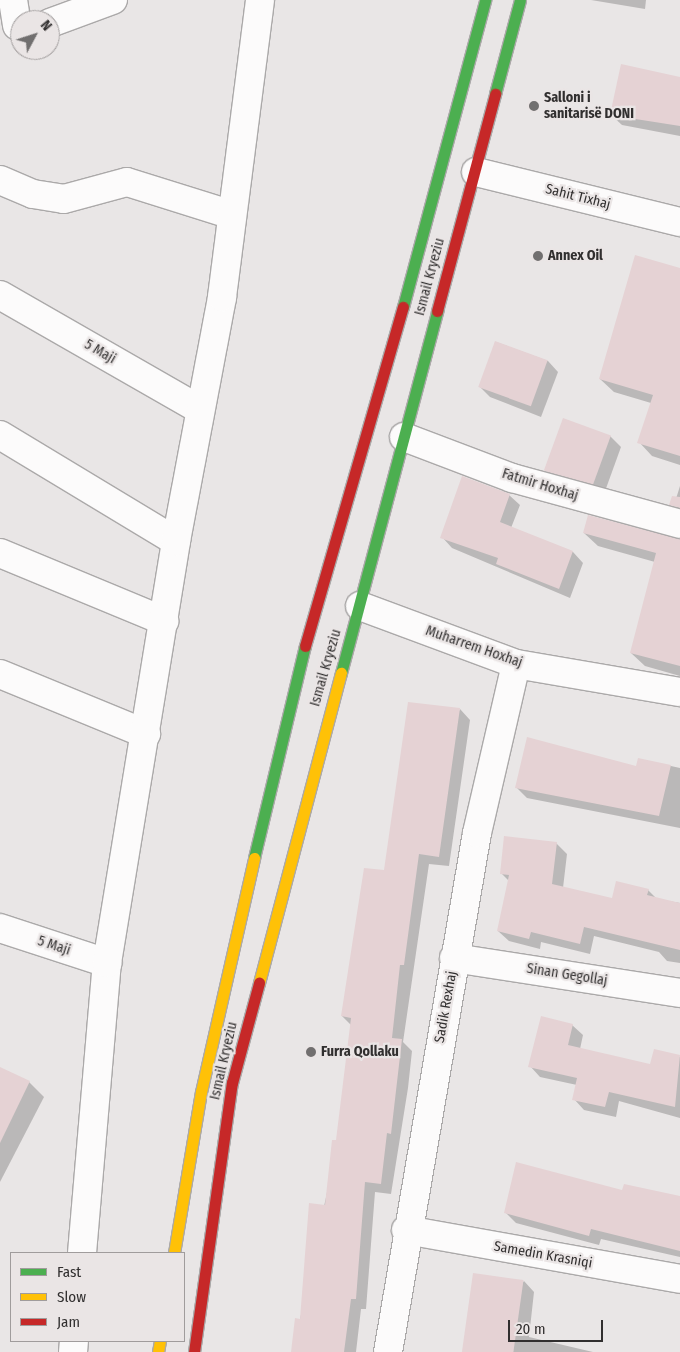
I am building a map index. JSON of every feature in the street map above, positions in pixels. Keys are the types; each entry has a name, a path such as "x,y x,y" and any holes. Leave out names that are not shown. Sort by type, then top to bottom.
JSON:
{"main road":[{"name":"Ismail Kryeziu","path":"174,1252 201,1092 285,724 321,584 363,456 485,0"},
{"name":"Ismail Kryeziu","path":"194,1352 232,1083 476,172 520,0"}],"street":[{"path":"60,19 113,0"},
{"path":"82,1252 107,963 146,734 176,541 232,215 260,0"},
{"name":"Sahit Tixhaj","path":"476,172 680,222"},
{"path":"0,180 33,194 64,199 127,182 232,215"},
{"name":"5 Maji","path":"0,295 200,408"},
{"path":"0,435 176,541"},
{"name":"Fatmir Hoxhaj","path":"404,437 512,478 680,524"},
{"path":"0,553 164,621"},
{"name":"Muharrem Hoxhaj","path":"360,606 516,664 680,692"},
{"name":"Sadik Rexhaj","path":"388,1352 406,1230 454,958 516,664"},
{"path":"0,674 146,734"},
{"name":"5 Maji","path":"0,928 107,963"},
{"name":"Sinan Gegollaj","path":"454,958 680,992"},
{"name":"Samedin Krasniqi","path":"406,1230 680,1279"}],"building":[{"path":"621,64 680,77 680,126 610,115"},
{"path":"635,255 680,268 680,456 637,443 653,395 599,379"},
{"path":"495,341 548,360 531,406 478,387"},
{"path":"563,418 611,435 592,488 544,471"},
{"path":"462,476 510,494 500,522 573,551 559,589 496,564 498,558 440,538"},
{"path":"672,496 680,497 680,508 669,505"},
{"path":"588,515 680,539 680,666 630,653 656,553 583,533"},
{"path":"408,702 460,708 439,857 419,854 404,965 400,965 392,1038 402,1039 391,1134 387,1133 381,1184 365,1182 356,1299 351,1299 344,1352 291,1352 295,1318 300,1319 309,1203 325,1205 332,1140 336,1140 351,1018 341,1016 364,868 384,870"},
{"path":"527,737 636,766 638,758 671,765 659,816 515,788"},
{"path":"504,836 557,842 552,884 612,898 616,881 649,889 647,895 680,903 680,950 584,927 580,944 531,932 529,939 497,931 509,875 500,874"},
{"path":"541,1016 573,1024 568,1045 650,1064 654,1049 680,1055 675,1107 609,1092 605,1107 572,1100 577,1078 528,1067"},
{"path":"0,1067 30,1081 0,1143"},
{"path":"516,1162 622,1190 624,1184 680,1196 680,1251 591,1229 589,1236 504,1213"},
{"path":"473,1273 524,1280 513,1352 462,1352"}],"traffic: fast":[{"path":"403,307 485,0"},
{"path":"495,94 520,0"},
{"path":"341,673 437,311"},
{"path":"254,858 305,646"}],"traffic: slow":[{"path":"259,983 341,673"},
{"path":"174,1252 201,1092 254,858"},
{"path":"158,1352 160,1342"}],"traffic: jam":[{"path":"437,311 495,94"},
{"path":"305,646 403,307"},
{"path":"194,1352 232,1083 259,983"}],"place":[{"name":"Salloni i sanitarisë DONI","path":"534,106"},
{"name":"Annex Oil","path":"538,256"},
{"name":"Furra Qollaku","path":"311,1052"}]}
